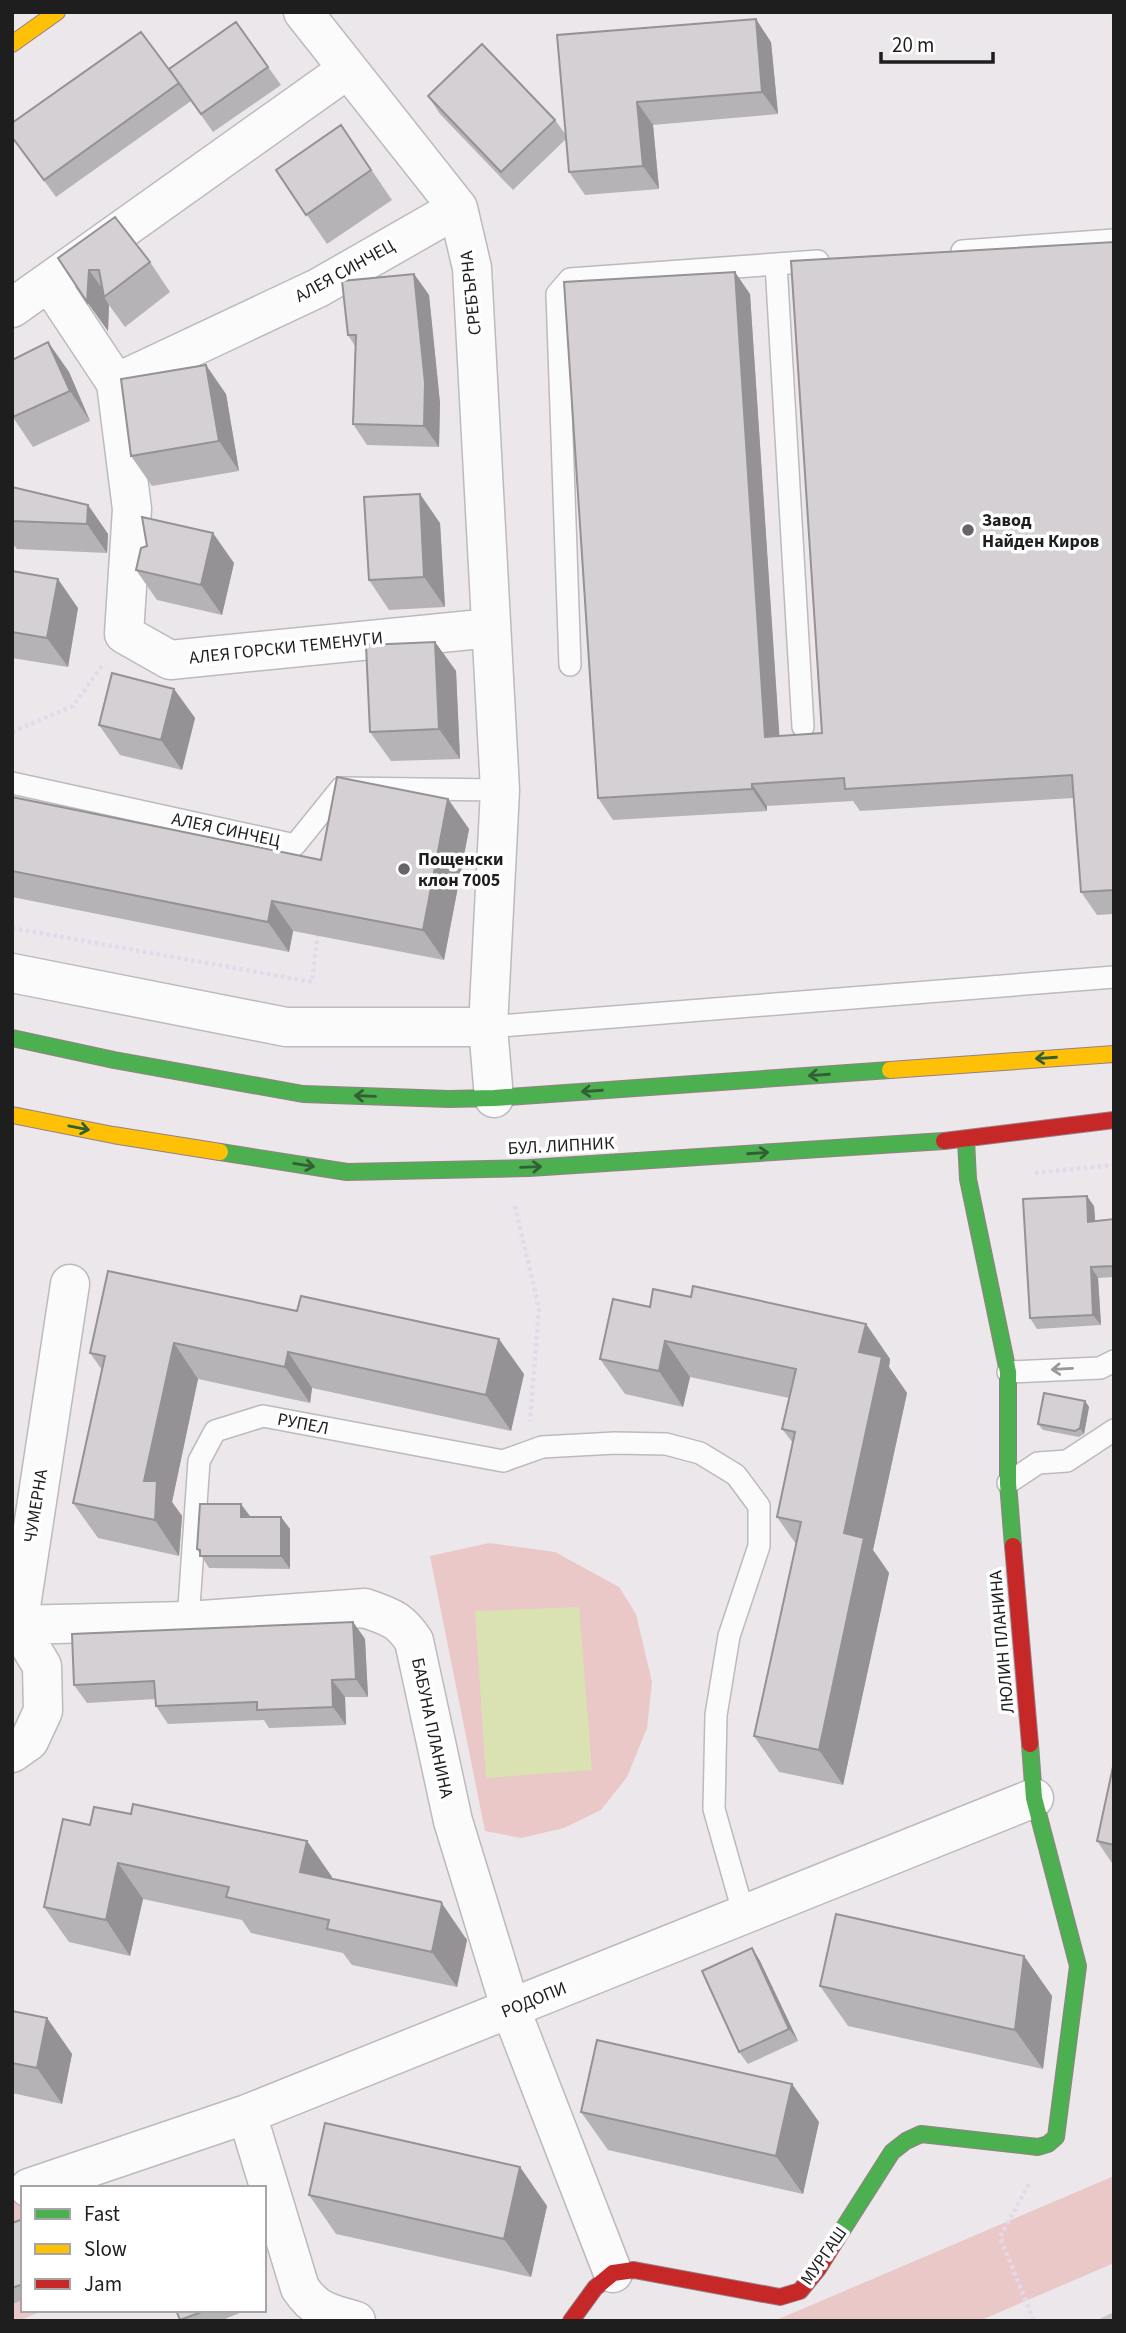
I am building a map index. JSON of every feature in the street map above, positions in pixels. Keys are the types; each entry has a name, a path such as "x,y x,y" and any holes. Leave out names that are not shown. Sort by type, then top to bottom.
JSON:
{"main road":[{"path":"12,44 57,12"},
{"path":"12,1038 114,1060 303,1094 449,1099 1114,1054"},
{"name":"БУЛ. ЛИПНИК","path":"12,1115 113,1135 346,1172 529,1168 966,1140 1114,1120"},
{"name":"ЛЮЛИН ПЛАНИНА","path":"966,1140 968,1179 1008,1372 1009,1483 1034,1798 1078,1966 1056,2137"},
{"name":"МУРГАШ","path":"613,2273 634,2270 780,2297 800,2291 818,2269 892,2152 906,2141 921,2134 1038,2147 1048,2144 1056,2137"},
{"path":"571,2321 596,2288 613,2273"}],"street":[{"name":"СРЕБЪРНА","path":"303,12 458,208 472,268 500,790 488,1027 494,1098"},
{"path":"12,308 348,69"},
{"name":"АЛЕЯ СИНЧЕЦ","path":"116,383 318,288 458,208"},
{"path":"49,282 116,383 132,509 124,634"},
{"name":"АЛЕЯ ГОРСКИ ТЕМЕНУГИ","path":"124,634 170,660 491,628"},
{"path":"12,973 286,1027 488,1027"},
{"name":"ЧУМЕРНА","path":"15,1625 70,1284"},
{"name":"БАБУНА ПЛАНИНА","path":"15,1625 188,1621 365,1608 404,1626 414,1641 453,1821 511,2010 613,2273"},
{"path":"12,1753 29,1741 44,1711 42,1666 15,1625"},
{"name":"РОДОПИ","path":"35,2186 247,2114 1034,1798"},
{"path":"247,2114 300,2288 320,2310 356,2321"}],"lane":[{"path":"938,253 1114,240"},
{"path":"570,666 557,294 570,279 844,259"},
{"path":"776,264 803,727"},
{"name":"АЛЕЯ СИНЧЕЦ","path":"12,783 295,845 341,788 500,790"},
{"path":"488,1027 1114,977"},
{"path":"1008,1372 1100,1368 1114,1361"},
{"name":"РУПЕЛ","path":"188,1621 199,1461 215,1431 263,1416 503,1461 542,1447 615,1443 666,1444 699,1453 736,1475 759,1506 759,1546 729,1636 716,1715 714,1809 744,1915"},
{"path":"1009,1483 1038,1463 1067,1461 1114,1430"}],"path":[{"path":"12,732 74,706 124,634"},
{"path":"12,928 312,982 319,921"},
{"path":"514,1205 539,1309 530,1424 542,1447"},
{"path":"1034,2321 1000,2237 1056,2137"}],"shaded area":[{"path":"489,1543 555,1552 619,1587 636,1614 652,1682 647,1728 627,1777 601,1810 564,1828 521,1838 485,1831 430,1556"},
{"path":"1114,2176 1114,2263 979,2321 774,2321"},
{"path":"21,2191 21,2312 39,2312 19,2321 12,2321 12,2194"}],"green space":[{"path":"579,1607 592,1770 486,1778 475,1611"}],"building":[{"path":"756,19 762,92 637,102 643,166 569,172 557,35"},
{"path":"236,22 268,67 201,114 169,69"},
{"path":"141,32 179,83 44,180 12,137 12,123"},
{"path":"482,44 555,120 501,172 428,96"},
{"path":"341,125 371,170 306,215 276,170"},
{"path":"115,217 150,262 104,297 99,270 89,270 87,302 58,258"},
{"name":"Завод Найден Киров","path":"1114,242 1114,890 1081,892 1072,775 845,789 844,778 752,784 752,789 598,798 564,282 735,272 765,737 822,733 791,261"},
{"path":"414,274 425,383 424,426 353,424 356,335 348,335 342,281"},
{"path":"48,342 70,391 13,417 12,360"},
{"path":"206,365 219,441 131,456 121,379"},
{"path":"12,487 88,505 87,524 12,521"},
{"path":"420,494 424,577 369,580 364,497"},
{"path":"142,517 213,533 201,585 136,570 141,548 147,546"},
{"path":"12,571 58,579 47,638 12,632"},
{"path":"435,642 439,729 370,732 366,645"},
{"path":"112,673 174,689 161,740 99,725"},
{"path":"337,777 448,799 423,930 272,901 268,922 12,871 12,797 321,860"},
{"path":"1087,1196 1088,1222 1114,1219 1114,1266 1091,1267 1093,1315 1030,1318 1023,1199"},
{"path":"108,1271 297,1311 301,1296 499,1339 486,1395 288,1352 285,1367 174,1343 144,1481 157,1481 155,1520 73,1503 105,1356 90,1353"},
{"path":"693,1286 866,1324 859,1352 882,1357 844,1533 864,1538 819,1750 754,1736 801,1522 777,1517 795,1432 782,1429 796,1369 665,1341 659,1371 600,1359 613,1299 650,1307 653,1289 691,1297"},
{"path":"1044,1393 1085,1401 1080,1428 1075,1431 1038,1424"},
{"path":"200,1504 241,1504 241,1517 281,1517 281,1556 200,1556 200,1550 197,1549"},
{"path":"353,1622 356,1679 332,1680 333,1707 257,1710 257,1702 156,1706 154,1681 74,1685 72,1634"},
{"path":"1114,1762 1114,1845 1097,1841"},
{"path":"133,1804 307,1841 300,1872 441,1902 432,1952 327,1929 329,1920 226,1897 229,1887 118,1863 106,1920 44,1907 63,1819 90,1825 94,1807 131,1814"},
{"path":"836,1914 1024,1956 1015,2030 820,1986"},
{"path":"752,1948 789,2029 739,2052 702,1971"},
{"path":"12,2011 47,2018 37,2068 12,2063"},
{"path":"597,2040 792,2084 776,2156 581,2112"},
{"path":"325,2123 520,2167 504,2239 309,2195"},
{"path":"21,2220 21,2285 12,2288 12,2223"},
{"path":"177,2312 202,2312 180,2320"}],"railway":[{"path":"1101,2321 1114,2315"}],"traffic: fast":[{"path":"12,1038 114,1060 303,1094 494,1098 890,1070"},
{"path":"966,1140 968,1179 1008,1372 1008,1483 1013,1546"},
{"path":"220,1152 347,1172 529,1168 944,1141"},
{"path":"836,2240 892,2152 906,2141 921,2134 1038,2147 1048,2144 1056,2137 1078,1966 1034,1798 1030,1744"}],"traffic: slow":[{"path":"12,44 57,12"},
{"path":"890,1070 1114,1054"},
{"path":"12,1115 220,1152"}],"traffic: jam":[{"path":"944,1141 1114,1120"},
{"path":"1013,1546 1030,1744"},
{"path":"571,2321 595,2288 613,2273 634,2270 780,2297 800,2291 836,2240"}],"place":[{"name":"Завод Найден Киров","path":"968,530"},
{"name":"Пощенски клон 7005","path":"404,869"}]}
